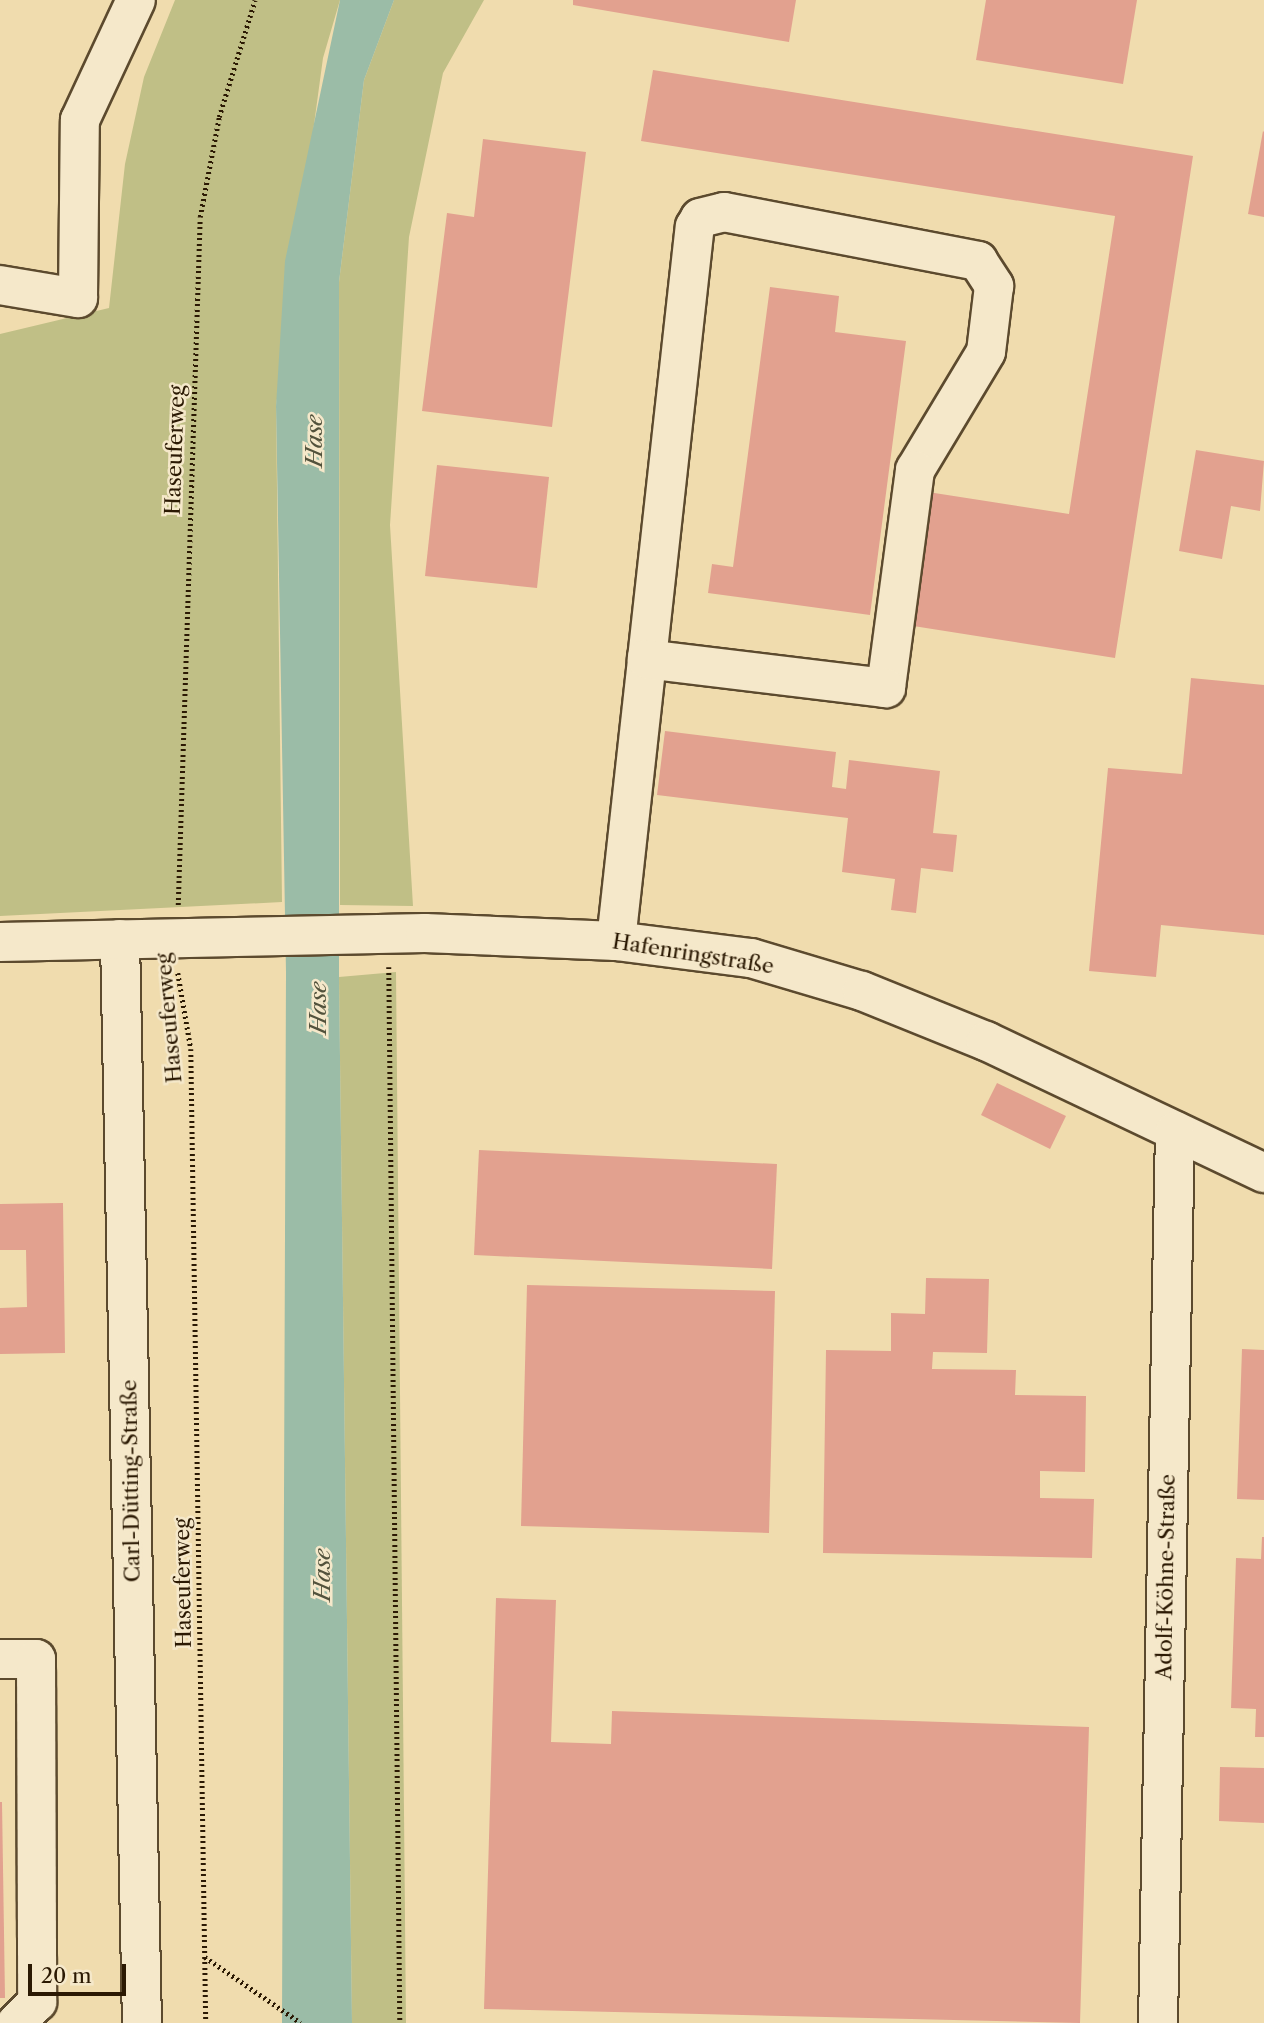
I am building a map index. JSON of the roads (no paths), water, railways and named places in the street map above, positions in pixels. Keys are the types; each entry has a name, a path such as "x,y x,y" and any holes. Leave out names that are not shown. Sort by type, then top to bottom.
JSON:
{"street":[{"path":"0,285 78,298 80,120 136,0"},
{"path":"616,941 647,659 701,218 724,212 978,261 994,286 986,352 915,470 886,688 647,659"},
{"name":"Hafenringstraße","path":"0,942 381,933 616,941 751,958 862,991 1264,1173"},
{"name":"Carl-Dütting-Straße","path":"120,939 142,2023"},
{"name":"Adolf-Köhne-Straße","path":"1158,2023 1175,1132"},
{"path":"0,1660 36,1659 37,2002 16,2023"}],"water":[{"name":"Hase","path":"340,0 394,0 364,80 339,282 339,977 352,2023 282,2023 286,972 276,406 285,261"}]}
